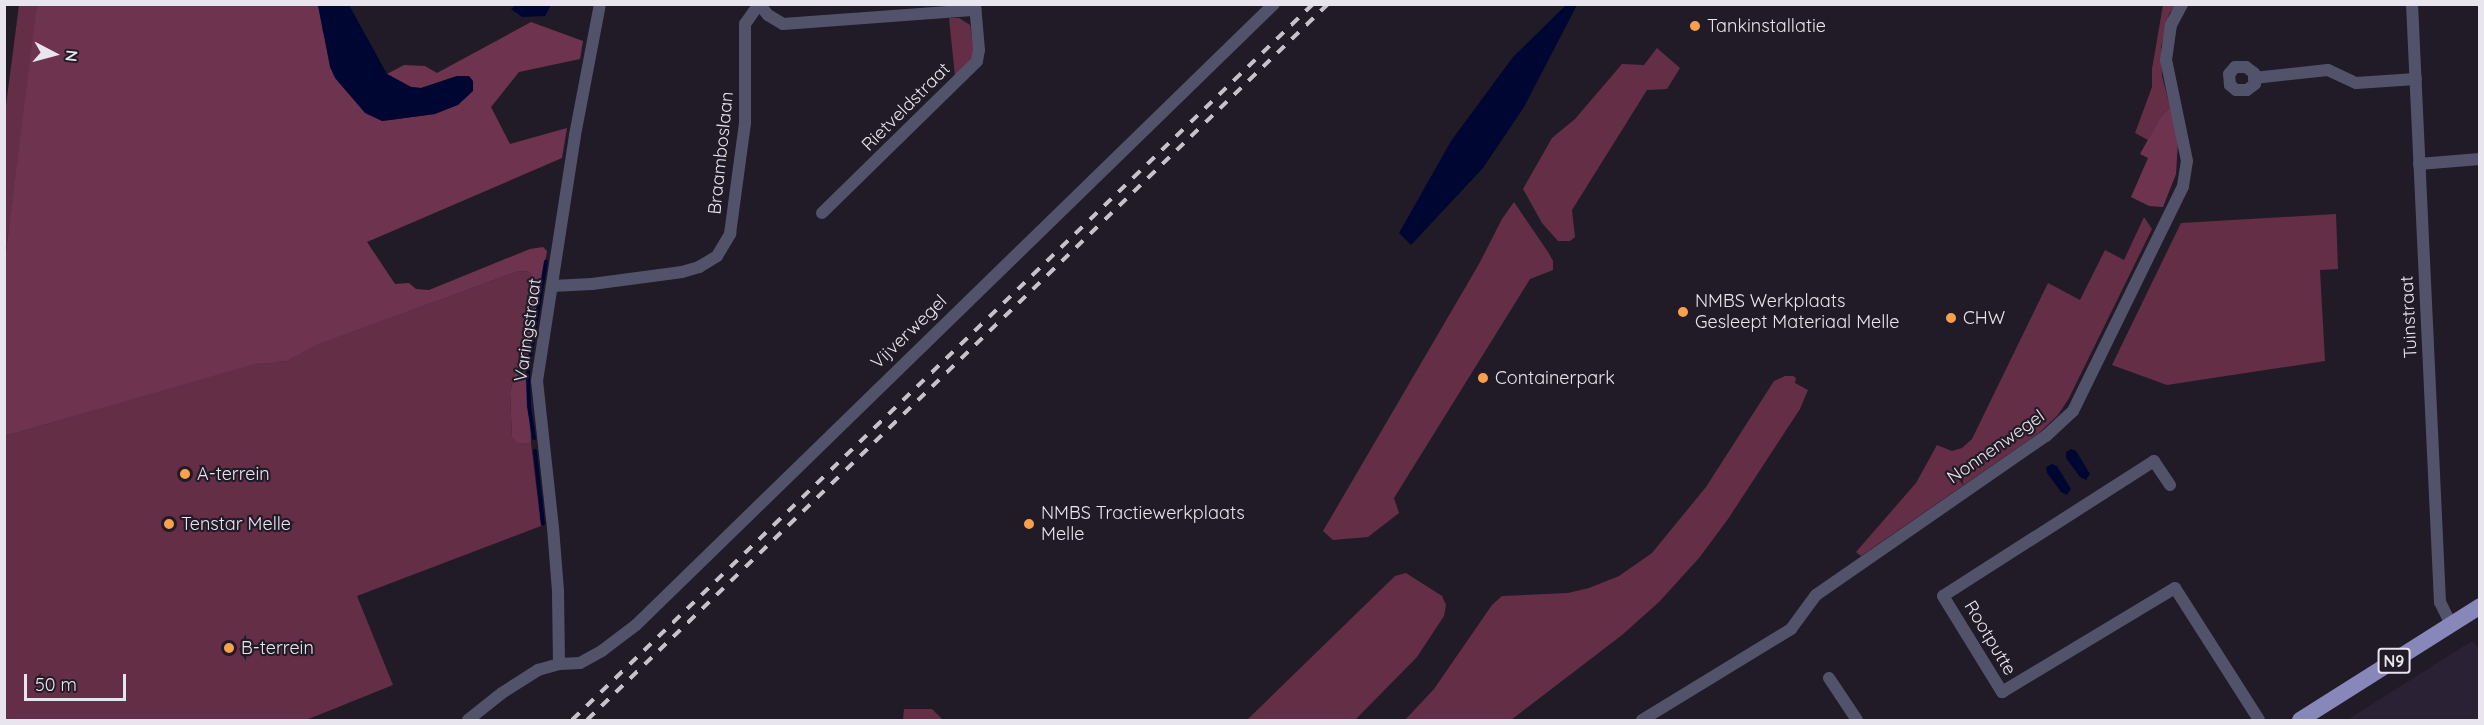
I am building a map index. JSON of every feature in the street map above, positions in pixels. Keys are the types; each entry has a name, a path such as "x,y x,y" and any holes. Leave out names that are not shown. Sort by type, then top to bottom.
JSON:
{"main road":[{"name":"N9","path":"2300,720 2480,606"}],"street":[{"name":"Varingstraat","path":"559,664 558,591 537,381 575,135 600,4"},
{"name":"Braamboslaan","path":"552,286 592,284 682,272 699,267 717,256 729,234 745,123 746,4"},
{"path":"745,24 759,4"},
{"name":"Rietveldstraat","path":"759,4 768,15 783,24 975,7 979,50 977,61 822,213"},
{"name":"Vijverwegel","path":"559,664 580,663 603,650 636,625 1274,4"},
{"name":"Nonnenwegel","path":"1642,720 1791,629 1816,596 2046,436 2073,411 2182,186 2187,161 2166,60 2171,25 2182,4"},
{"name":"Tuinstraat","path":"2412,4 2440,602 2451,625"},
{"path":"2254,78 2328,70 2356,83 2416,79"},
{"path":"2419,164 2480,159"},
{"name":"Rootputte","path":"2170,485 2154,461 1943,596 2002,693 2175,588 2259,720"},
{"path":"468,720 525,678 538,670 559,664"},
{"path":"1829,678 1857,720"}],"shaded area":[{"path":"19,5 37,5 36,24 5,259 5,113"},
{"path":"37,5 318,5 323,32 382,121 435,114 457,76 421,88 411,87 387,74 404,65 425,66 437,73 531,22 583,41 580,59 519,72 491,107 510,144 567,128 562,158 367,242 395,284 409,283 416,289 429,290 530,249 543,247 547,251 528,367 531,443 518,443 512,437 510,393 524,330 531,280 530,272 519,271 319,344 287,361 254,364 5,436 5,259"},
{"path":"2163,5 2176,5 2169,14 2161,47 2162,76 2170,107 2161,116 2148,140 2135,133 2152,87 2152,69"},
{"path":"949,18 959,18 970,25 974,51 972,58 955,76"},
{"path":"1657,48 1680,68 1667,89 1647,90 1572,210 1575,237 1570,241 1558,241 1542,223 1523,189 1552,138 1575,119 1622,64 1644,65"},
{"path":"2170,107 2178,142 2176,174 2163,207 2149,206 2131,197 2148,158 2140,154 2161,116"},
{"path":"1514,202 1548,252 1553,261 1553,270 1530,279 1394,498 1399,513 1368,537 1333,540 1323,531 1479,264 1502,219"},
{"path":"2336,214 2338,269 2320,270 2325,361 2167,385 2112,365 2181,223"},
{"path":"2144,217 2152,229 2068,400 2057,416 2039,433 1861,556 1856,552 1916,483 1937,445 1952,451 1962,448 1972,439 2048,283 2080,300 2105,250 2124,260"},
{"name":"Tenstar Melle","path":"519,271 530,272 531,280 524,330 510,393 512,437 519,443 531,443 541,526 357,596 393,685 306,720 5,720 5,436 254,363 287,361 318,344"},
{"path":"1785,376 1793,376 1796,378 1795,383 1808,390 1800,409 1728,519 1699,558 1659,602 1622,635 1511,720 1405,720 1434,689 1492,605 1502,596 1568,593 1589,588 1619,576 1652,553 1706,487 1774,381"},
{"path":"1406,573 1442,596 1446,605 1444,616 1417,657 1355,720 1247,720 1395,576"},
{"path":"2472,641 2479,648 2479,720 2347,720"},
{"path":"904,709 932,709 943,720 903,720"}],"water":[{"path":"551,4 545,16 522,17 511,9 516,5"},
{"path":"318,5 349,5 387,74 411,87 421,88 457,76 469,76 473,81 473,91 458,105 435,114 382,121 365,113 335,78 330,67"},
{"path":"1566,5 1577,5 1524,107 1483,168 1411,245 1399,233 1451,141 1513,57"},
{"path":"2071,449 2076,451 2090,474 2086,480 2080,477 2066,458 2066,452"},
{"path":"2052,464 2057,466 2071,489 2067,495 2061,492 2047,473 2046,467"}],"waterway":[{"path":"534,438 529,406 528,370 546,261"},
{"path":"535,451 543,524"}],"railway":[{"path":"572,720 1313,4"},
{"path":"587,720 1328,4"}],"place":[{"name":"Tankinstallatie","path":"1695,26"},
{"name":"NMBS Werkplaats Gesleept Materiaal Melle","path":"1683,312"},
{"name":"CHW","path":"1951,318"},
{"name":"Containerpark","path":"1483,378"},
{"name":"A-terrein","path":"185,474"},
{"name":"Tenstar Melle","path":"169,524"},
{"name":"NMBS Tractiewerkplaats Melle","path":"1029,524"},
{"name":"B-terrein","path":"229,648"}]}
